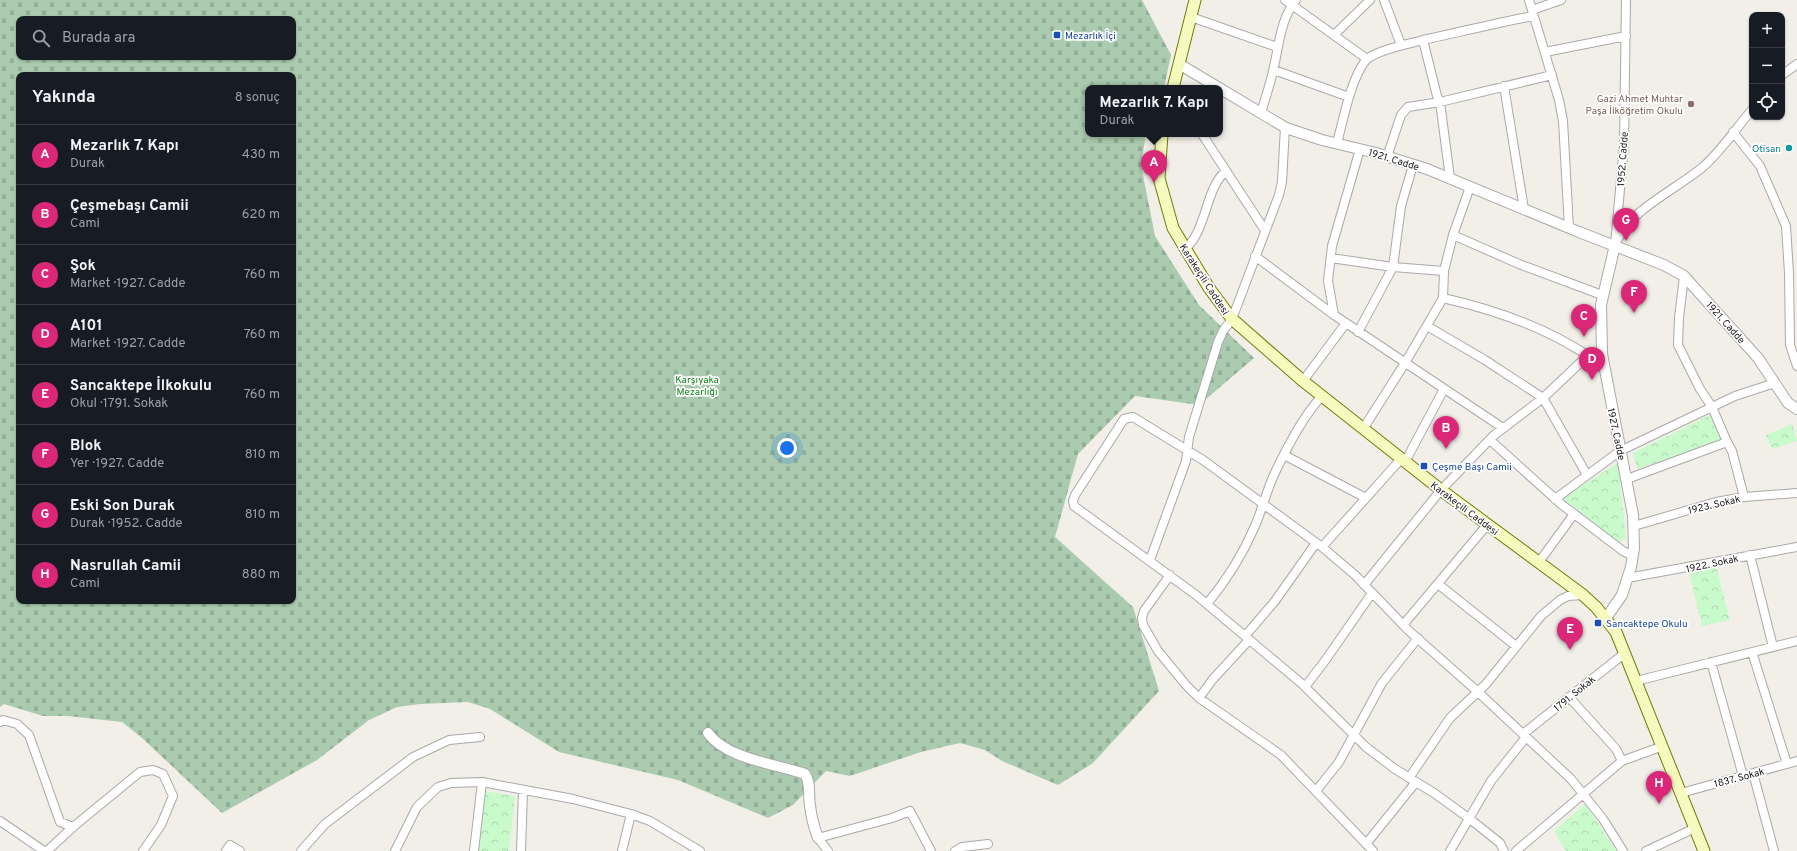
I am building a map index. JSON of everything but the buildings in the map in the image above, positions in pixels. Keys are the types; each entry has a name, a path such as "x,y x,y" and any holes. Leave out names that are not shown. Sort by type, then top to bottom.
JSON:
{"main road":[{"path":"1174,85 1195,0"},
{"name":"Karakeçili Caddesi","path":"1162,137 1159,178 1173,228 1209,288 1232,319 1303,381 1363,429 1440,490 1583,595 1606,618 1616,632 1625,653 1704,851"}],"street":[{"path":"1285,0 1294,3 1367,59"},
{"path":"1334,35 1370,0"},
{"path":"1384,0 1401,45"},
{"path":"1529,0 1552,75 1563,121 1569,228"},
{"path":"1336,144 1349,97 1360,69 1367,59 1401,45 1532,13 1561,0"},
{"name":"1952. Cadde","path":"1615,245 1624,145 1626,0"},
{"path":"1261,113 1274,70 1277,47 1294,3"},
{"path":"1191,17 1277,47"},
{"path":"1545,52 1626,36"},
{"path":"1423,40 1437,96 1440,102 1450,178"},
{"name":"1921. Cadde","path":"1179,64 1214,85"},
{"path":"1785,73 1797,64"},
{"path":"1274,70 1349,97"},
{"path":"1387,157 1401,115 1408,107 1440,102 1552,75"},
{"path":"1504,86 1524,209"},
{"name":"1921. Cadde","path":"1223,90 1285,127 1336,144 1360,149 1413,165 1450,178 1569,228 1639,254 1684,276 1758,358 1788,403 1797,409"},
{"path":"1615,245 1626,224 1678,184 1705,166 1749,113"},
{"path":"1150,560 1186,461 1186,449 1192,425 1218,342 1223,331 1232,319 1264,229 1279,195 1282,182 1285,127"},
{"path":"1733,132 1760,166 1786,226 1789,273 1790,345 1797,366"},
{"path":"1204,137 1264,229"},
{"path":"1334,315 1328,281 1332,246 1360,149"},
{"path":"1358,332 1393,267 1402,206 1413,165"},
{"path":"1185,249 1196,234 1218,180 1226,171"},
{"path":"1363,429 1405,363 1443,298 1444,271 1453,235 1470,187"},
{"path":"1453,235 1519,264 1602,295"},
{"name":"1927. Cadde","path":"1606,618 1622,595 1634,548 1634,526 1627,479 1620,451 1602,354 1600,305 1615,245"},
{"path":"1255,256 1346,324 1503,428"},
{"path":"1331,258 1393,267 1444,271"},
{"path":"1684,276 1679,318 1678,345 1700,389 1712,407 1726,442 1732,451 1744,497"},
{"path":"1443,298 1516,318 1546,332 1591,358"},
{"path":"1303,381 1346,324"},
{"path":"1427,326 1498,368 1543,398 1587,475"},
{"path":"1364,585 1440,490 1490,440 1503,428 1543,398 1582,361 1602,354"},
{"path":"1555,499 1620,451 1736,396 1775,384"},
{"path":"1199,698 1319,545 1403,460 1444,389"},
{"path":"1207,604 1221,587 1244,547 1255,525 1273,477 1284,455 1309,410 1322,396"},
{"path":"1504,851 1500,843 1470,819 1366,747 1305,687 1207,604 1150,560 1076,508 1073,504 1073,498 1126,417 1133,416 1186,449 1319,545 1355,575 1403,625 1478,692 1571,779 1584,794 1623,851"},
{"path":"1490,440 1555,499 1623,551 1633,556"},
{"path":"1627,479 1726,442"},
{"path":"1284,455 1366,498"},
{"name":"1923. Sokak","path":"1634,526 1716,502 1744,497 1797,493"},
{"path":"1539,562 1574,514"},
{"path":"1403,625 1487,525"},
{"name":"1922. Sokak","path":"1627,578 1797,547"},
{"path":"1750,555 1773,647"},
{"path":"1170,575 1144,611 1142,621 1158,651 1199,698 1282,755 1373,851"},
{"path":"1438,584 1516,646"},
{"path":"1305,687 1372,593"},
{"path":"1366,844 1412,780 1450,718 1478,692 1541,616 1560,600 1568,596 1583,595"},
{"path":"1316,791 1339,762 1382,683 1418,638"},
{"path":"1636,681 1797,641"},
{"path":"1752,652 1787,764"},
{"name":"1791. Sokak","path":"1450,851 1491,781 1524,735 1625,653"},
{"path":"1711,662 1743,776"},
{"path":"1570,697 1616,749 1622,761"},
{"path":"0,722 4,720 17,724 29,735 60,822 73,827"},
{"path":"708,733 713,741 751,759 805,774 809,780 813,825 818,838 828,851"},
{"path":"301,851 325,824 413,757 449,740 480,737"},
{"path":"1516,851 1622,761 1663,746"},
{"name":"1837. Sokak","path":"1681,793 1797,761"},
{"path":"0,821 45,851 140,772 154,770 163,774 173,796 161,825 143,851"},
{"path":"1753,773 1774,851"},
{"path":"474,851 482,782"},
{"path":"395,851 417,807 438,788 451,783 482,782 573,798 631,814 650,821 700,851"},
{"path":"521,851 523,790"},
{"path":"818,838 892,818 910,811 931,851"},
{"path":"622,851 631,814"},
{"path":"1646,851 1695,828"},
{"path":"955,851 962,847 988,844"},
{"path":"226,851 230,845 240,851"}],"green space":[{"name":"Karşıyaka Mezarlığı","path":"0,0 1142,0 1171,55 1165,85 1085,85 1085,137 1146,137 1141,165 1155,236 1199,305 1254,358 1199,405 1135,396 1078,454 1055,537 1133,607 1159,691 1093,763 1058,785 1002,761 985,750 960,743 921,752 850,776 826,771 793,805 768,818 678,780 559,752 490,709 468,702 420,704 397,707 369,720 317,760 222,813 141,737 122,722 68,716 43,716 4,704 0,707"},
{"path":"1710,415 1721,441 1637,469 1633,453"},
{"path":"1792,424 1797,441 1772,449 1766,435"},
{"path":"1618,463 1626,538 1618,542 1563,498"},
{"path":"1716,566 1730,620 1702,626 1689,572"},
{"path":"485,791 515,796 509,851 478,851"},
{"path":"1585,804 1616,851 1566,851 1554,831"}],"place":[{"name":"Mezarlık İçi","path":"1057,35"},
{"name":"Gazi Ahmet Muhtar Paşa İlköğretim Okulu","path":"1691,104"},
{"name":"Otisan","path":"1789,148"},
{"name":"Mezarlık 7. Kapı","path":"1154,183"},
{"name":"Eski Son Durak","path":"1626,241"},
{"name":"Blok","path":"1634,313"},
{"name":"Şok","path":"1584,337"},
{"name":"A101","path":"1592,380"},
{"name":"Çeşmebaşı Camii","path":"1446,449"},
{"name":"Çeşme Başı Camii","path":"1424,466"},
{"name":"Sancaktepe Okulu","path":"1598,623"},
{"name":"Sancaktepe İlkokulu","path":"1570,650"},
{"name":"Nasrullah Camii","path":"1659,804"}]}
